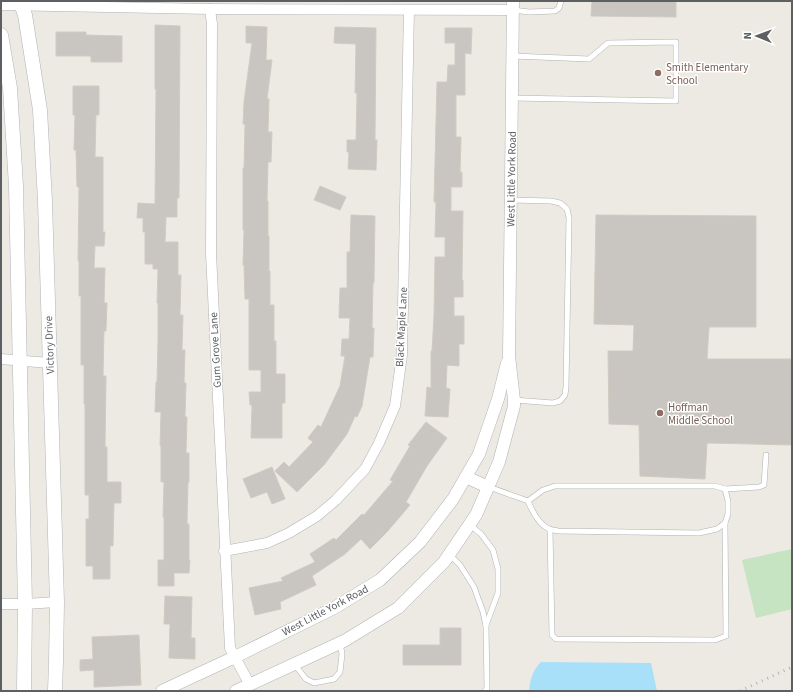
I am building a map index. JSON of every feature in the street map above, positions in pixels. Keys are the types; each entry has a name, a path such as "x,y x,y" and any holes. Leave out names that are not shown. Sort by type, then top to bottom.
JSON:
{"main road":[{"name":"Victory Drive","path":"21,4 25,15 40,110 45,201 56,602 55,691"},
{"path":"1,35 10,88 16,186 25,604 24,691"}],"street":[{"path":"1,5 21,4 210,9 409,10 512,6"},
{"name":"West Little York Road","path":"236,691 252,688 295,664 340,643 398,608 444,562 476,514 499,462 514,406 509,356 512,6"},
{"name":"Gum Grove Lane","path":"210,9 212,24 211,253 224,551 230,648 252,688"},
{"name":"Black Maple Lane","path":"224,551 267,543 289,533 317,516 336,500 365,469 380,443 394,406 402,355 409,10"},
{"name":"West Little York Road","path":"162,691 334,608 380,580 420,542 453,500 479,454 498,399 509,356"},
{"path":"1,359 50,363"},
{"path":"498,399 514,400"},
{"path":"466,476 488,487"},
{"path":"1,604 56,602"}],"lane":[{"path":"512,6 529,12 555,11 559,8 561,1"},
{"path":"512,56 589,59 608,43 676,42 676,101 512,98"},
{"path":"511,200 551,201 560,203 567,209 569,218 566,387 564,395 560,401 553,403 514,400"},
{"path":"528,501 543,490 555,486 715,486 725,489 759,487 764,485 766,455"},
{"path":"488,487 528,501"},
{"path":"550,529 552,635 556,639 715,640 726,636 725,523 728,514 728,501 725,489"},
{"path":"528,501 532,512 540,523 550,529 558,531 699,533 717,529 725,523"},
{"path":"469,524 481,534 493,550 498,570 498,593 486,626"},
{"path":"449,554 460,565 474,587 483,612 486,626 487,688 485,691"},
{"path":"295,664 306,679 314,683 334,679 340,672 342,654 340,643"}],"green space":[{"path":"792,549 792,609 756,618 742,560"}],"water":[{"path":"541,662 651,663 657,691 529,691 532,675"}],"building":[{"path":"592,1 676,1 676,17 591,16"},
{"path":"155,25 180,26 179,198 177,198 177,217 166,217 165,242 178,242 178,275 181,275 180,315 183,315 182,350 185,350 185,417 187,417 186,453 189,453 187,524 189,524 190,560 189,573 174,573 174,586 158,586 158,560 164,560 164,482 161,482 161,412 155,412 158,340 158,269 153,269 153,264 145,264 145,232 143,232 143,218 137,218 138,203 155,204"},
{"path":"246,26 267,27 266,60 272,60 267,99 269,99 268,132 272,132 271,162 268,162 267,201 270,305 274,305 276,374 285,374 285,403 282,403 282,438 251,438 252,405 250,405 249,392 261,392 261,370 249,370 249,299 245,299 243,265 243,168 245,124 243,124 244,102 252,43 246,43"},
{"path":"335,27 376,28 376,170 348,169 349,152 347,152 347,140 356,140 356,44 334,43"},
{"path":"445,28 472,28 471,54 465,53 465,95 456,95 456,137 461,137 460,172 462,172 462,187 451,187 451,211 463,211 463,297 454,297 454,316 464,316 464,344 459,344 459,366 447,365 446,388 450,389 448,417 425,416 427,387 431,388 435,257 445,257 445,237 435,237 436,202 434,202 437,82 447,82 448,65 455,65 455,43 445,43"},
{"path":"56,32 86,32 86,35 122,36 122,62 91,62 91,56 56,56"},
{"path":"73,86 99,86 99,115 96,115 95,157 103,157 103,232 105,232 104,246 95,246 94,268 105,268 104,303 107,303 106,331 104,331 103,376 106,376 105,447 107,447 107,482 121,482 121,503 114,503 113,546 110,546 110,579 93,579 93,566 86,566 86,519 89,519 89,495 85,495 84,365 81,365 81,296 79,296 78,261 79,187 77,187 76,150 74,150 75,115 73,115"},
{"path":"320,186 346,197 340,210 314,200"},
{"path":"351,215 375,216 372,328 374,328 373,357 370,357 362,406 357,417 355,416 347,434 324,465 297,492 275,471 284,462 289,467 313,442 308,438 318,425 321,427 340,386 345,356 341,356 342,339 349,339 350,318 339,318 340,288 347,288 347,252 350,252"},
{"path":"596,215 756,216 756,327 709,327 707,359 792,359 792,445 707,443 705,479 640,476 639,425 609,424 608,351 633,351 634,325 594,324"},
{"path":"426,422 447,438 427,466 406,502 410,505 386,533 370,549 361,539 345,554 312,576 316,585 280,602 281,609 255,615 249,588 283,581 281,578 315,562 310,554 334,538 336,540 362,514 364,515 393,481 390,480 410,446 408,445"},
{"path":"272,467 285,499 272,504 267,492 251,498 243,479"},
{"path":"165,596 192,597 191,638 195,638 195,659 169,658 170,624 164,624"},
{"path":"440,628 461,628 461,665 403,665 403,645 440,645"},
{"path":"139,635 141,685 94,687 94,670 80,671 80,660 93,659 92,637"}],"railway":[{"path":"740,691 792,667"}],"place":[{"name":"Smith Elementary School","path":"658,73"},
{"name":"Hoffman Middle School","path":"660,413"}]}
